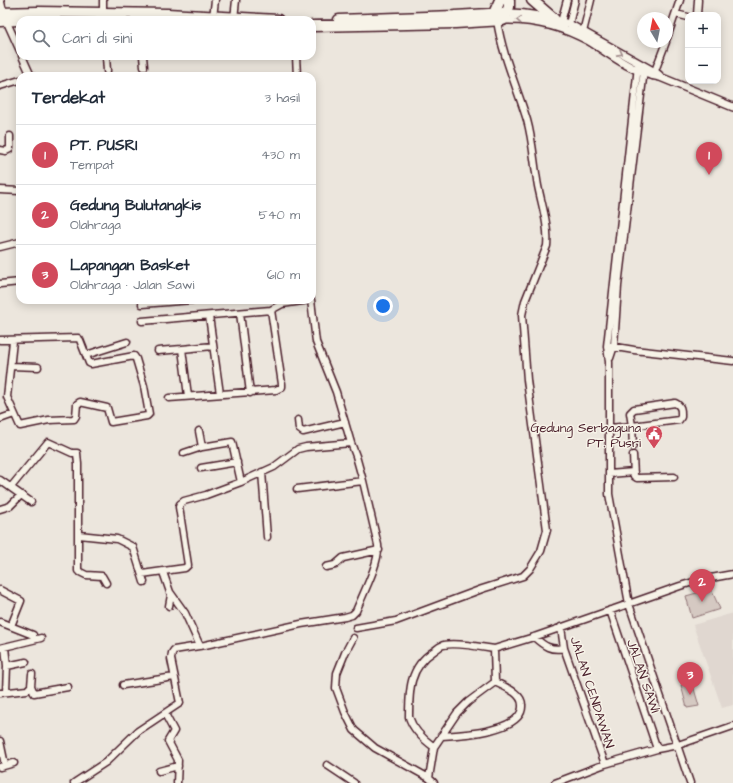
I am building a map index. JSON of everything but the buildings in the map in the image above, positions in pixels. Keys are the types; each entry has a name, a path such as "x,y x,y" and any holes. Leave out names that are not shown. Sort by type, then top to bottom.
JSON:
{"highway":[{"path":"498,17 500,0"},
{"path":"498,17 509,0"},
{"path":"532,0 558,20"},
{"path":"2,17 38,12 107,16 167,14 190,16"},
{"path":"316,26 368,22 498,17"},
{"path":"316,20 368,22"}],"street":[{"path":"0,0 2,17 16,43"},
{"path":"102,0 107,16"},
{"path":"213,16 215,0"},
{"path":"234,16 236,0"},
{"path":"558,20 567,0"},
{"path":"569,24 575,0"},
{"path":"583,32 591,0"},
{"path":"673,22 680,0"},
{"path":"697,12 698,0"},
{"path":"498,17 527,14 558,20 583,32 641,68"},
{"path":"676,14 685,16"},
{"path":"498,17 538,22 559,27 588,41 612,57 733,107"},
{"path":"356,628 396,621 482,589 523,576 530,569 541,551 547,530 527,380 522,315 525,301 547,246 548,238 528,128 500,40 498,17"},
{"path":"656,75 664,48"},
{"path":"24,60 29,72"},
{"path":"106,60 107,71"},
{"path":"143,60 144,67"},
{"path":"296,60 297,72"},
{"path":"641,68 618,286 610,346 609,494 629,604 690,783"},
{"path":"0,86 16,81"},
{"path":"0,150 6,151 10,149 10,136"},
{"path":"0,190 16,191"},
{"path":"0,247 16,243"},
{"path":"0,284 16,282"},
{"path":"142,321 271,310 282,304"},
{"path":"74,783 106,762 138,731 165,714 180,702 171,659 172,652 301,624 352,615 356,611 374,566 378,550 363,481 336,392 316,342 311,304"},
{"path":"169,398 276,390 282,387 271,310"},
{"path":"240,313 250,392"},
{"path":"209,316 212,346 220,394"},
{"path":"0,340 78,338 90,364 135,357 144,386 149,415 111,422 107,408 80,402 77,404 76,416 74,419 49,420 21,426 7,397 13,340"},
{"path":"86,355 127,342"},
{"path":"158,351 182,350 212,346"},
{"path":"610,346 733,361"},
{"path":"182,350 188,396"},
{"path":"11,366 38,367"},
{"path":"609,428 632,426 679,420 681,417 678,404 675,403 634,409 630,413 632,426 633,446"},
{"path":"0,419 14,414"},
{"path":"298,420 299,429 304,432 345,422"},
{"path":"199,431 202,447"},
{"path":"11,487 48,442 78,455 78,571 86,575 102,576 106,583"},
{"path":"184,453 202,447 232,442 240,482"},
{"path":"142,574 185,568 188,564 179,507 184,501 206,495 274,467 301,448 351,443"},
{"path":"633,455 634,476 637,478 674,477"},
{"path":"201,468 237,462"},
{"path":"262,472 267,537"},
{"path":"610,474 634,472"},
{"path":"0,480 32,502"},
{"path":"297,489 363,481"},
{"path":"0,509 10,506 21,495"},
{"path":"78,535 118,539 133,547 144,582"},
{"path":"326,567 335,565 343,558 378,550"},
{"path":"163,572 170,592 171,598 169,606"},
{"path":"434,747 417,732 409,717 412,678 417,668 428,655 444,644 494,649 534,637 700,580 733,574"},
{"path":"0,590 21,600 10,626"},
{"path":"170,592 185,613 200,646"},
{"name":"JALAN SAWI","path":"610,610 657,749"},
{"path":"0,622 33,635"},
{"name":"JALAN CENDAWAN","path":"561,627 564,648 605,764"},
{"path":"534,637 549,648 556,650 564,648"},
{"path":"31,686 27,690 3,692 7,666 3,648 41,638"},
{"path":"353,638 345,653 338,673 336,688 354,730 375,748 431,780 434,747 457,713 468,702 495,682"},
{"path":"494,649 495,682"},
{"path":"7,666 26,662"},
{"path":"32,674 31,686 34,693 68,687"},
{"path":"123,685 174,677"},
{"path":"442,736 473,734 492,730 515,721 523,710 522,702 516,693 495,682"},
{"path":"165,714 174,730 168,741 178,760 177,783"},
{"path":"555,783 605,764 657,749 678,745 733,726"},
{"path":"0,741 2,766 14,762"},
{"path":"327,765 354,783"},
{"path":"158,771 178,766"}],"shaded area":[{"path":"711,589 720,609 692,618 686,596"},
{"path":"733,613 733,705 722,708 693,625"},
{"path":"692,682 699,706 687,708 681,685"}],"place":[{"name":"PT. PUSRI","path":"709,175"},
{"name":"Gedung Serbaguna PT. Pusri","path":"654,449"},
{"name":"Gedung Bulutangkis","path":"702,602"},
{"name":"Lapangan Basket","path":"690,695"}]}
